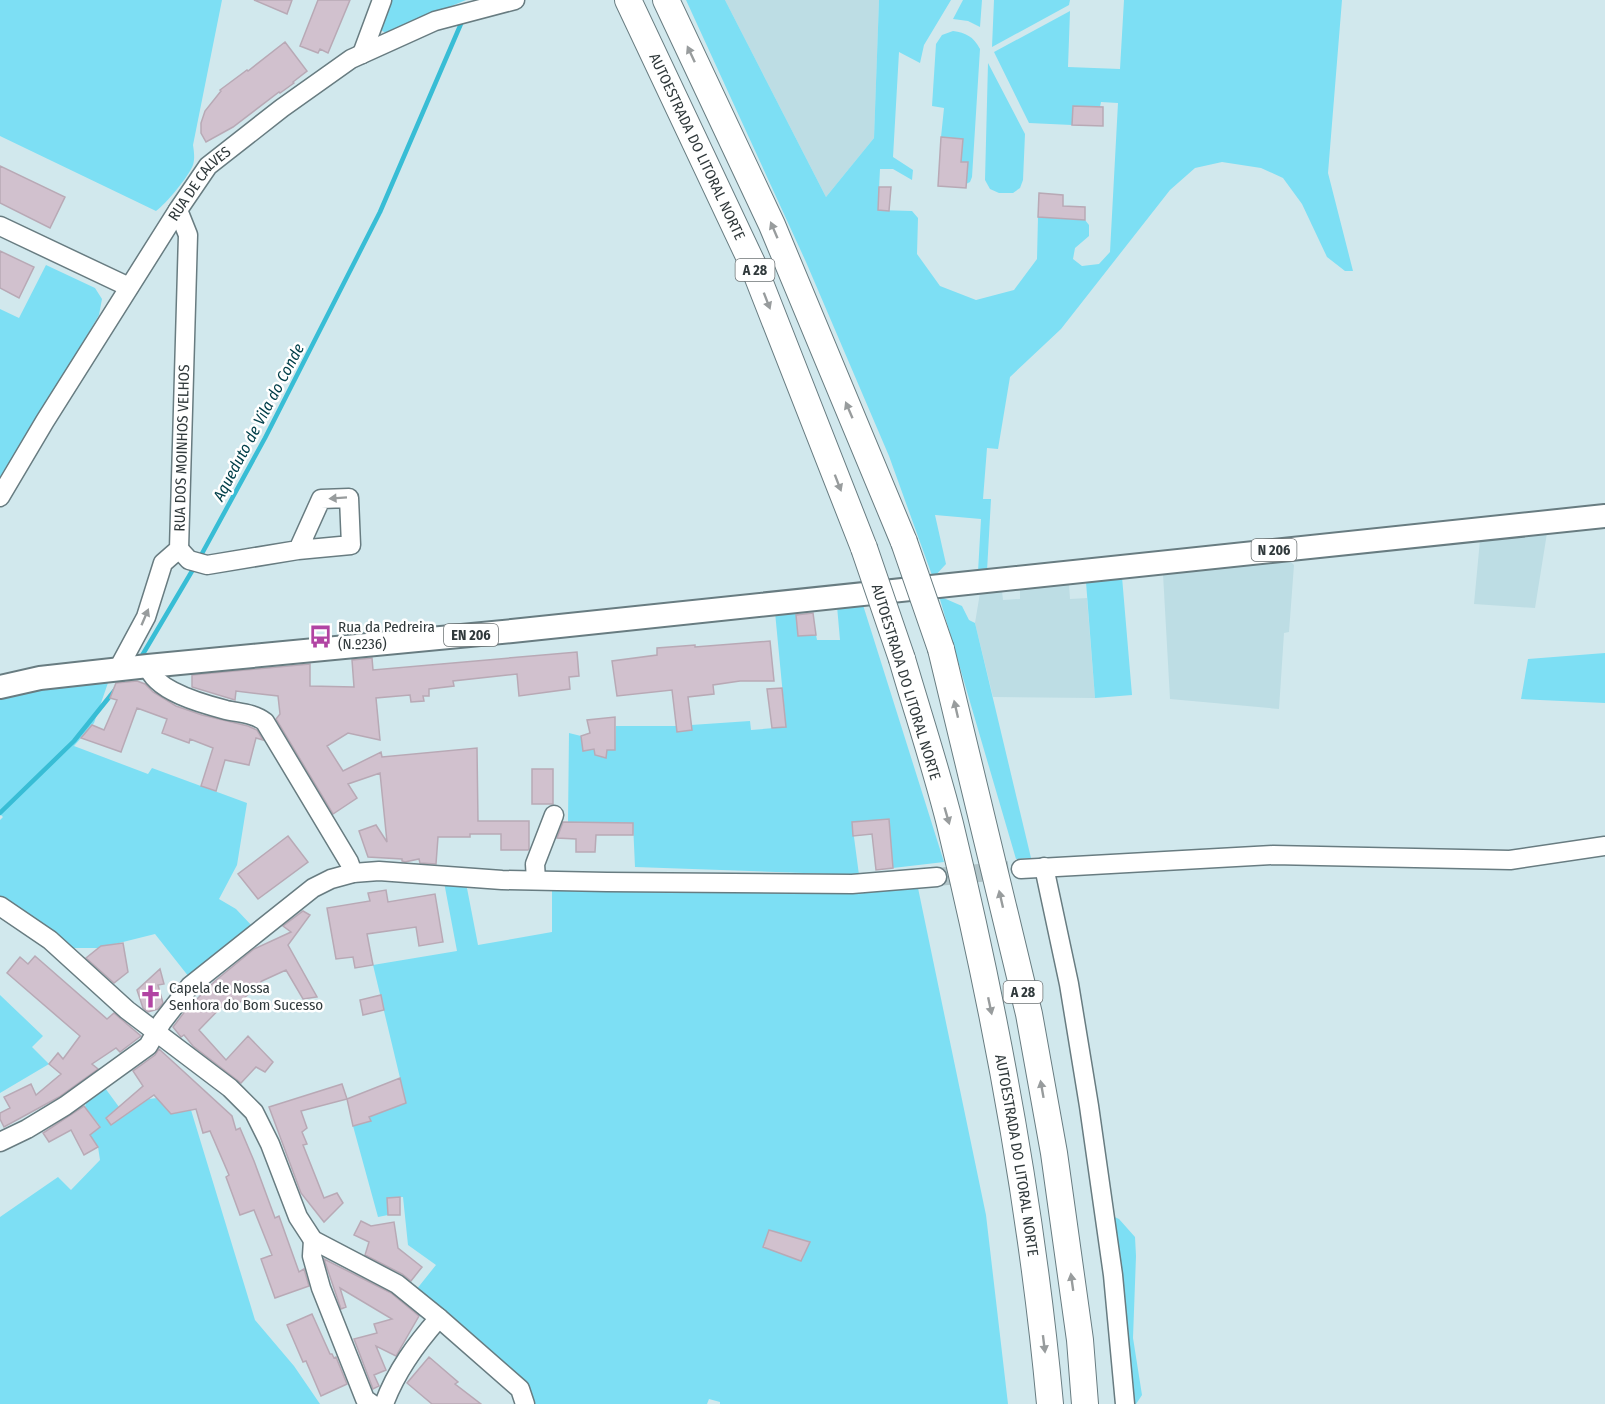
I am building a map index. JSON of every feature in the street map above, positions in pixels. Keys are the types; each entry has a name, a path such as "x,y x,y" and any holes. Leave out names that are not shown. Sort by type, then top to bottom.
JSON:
{"highway":[{"name":"AUTOESTRADA DO LITORAL NORTE","path":"628,0 753,266 864,548 902,659 949,822 1001,1058 1026,1205 1050,1404"},
{"name":"A 28","path":"666,0 772,225 904,542 941,649 1029,1014 1054,1153 1080,1340 1085,1404"}],"main road":[{"name":"N 206","path":"944,585 1605,516"},
{"name":"EN 206","path":"0,687 40,678 118,669 512,631 944,585"}],"street":[{"path":"362,54 382,0"},
{"name":"RUA DE CALVES","path":"0,497 129,287 208,166 282,108 351,59 435,21 515,0"},
{"name":"RUA DOS MOINHOS VELHOS","path":"118,669 146,617 163,563 179,549 189,235 178,210"},
{"path":"0,226 129,287"},
{"path":"179,549 189,560 207,565 298,550"},
{"path":"148,666 154,679 175,692 219,708 258,717 266,722 349,862 352,873"},
{"path":"536,880 535,864 554,815"},
{"path":"1021,869 1273,855 1510,860 1605,846"},
{"path":"1044,867 1069,984 1089,1106 1113,1275 1125,1404"},
{"path":"0,1142 65,1106 148,1046 190,986 313,888 331,879 352,873 379,871 536,880 852,884 937,877"},
{"path":"0,906 50,940 127,1010 230,1088 254,1112 270,1144 298,1217 313,1240 397,1284 520,1389 525,1404"},
{"path":"313,1240 312,1256 321,1288 365,1399 372,1404"},
{"path":"384,1404 393,1380 421,1338 439,1318"}],"shaded area":[{"path":"0,0 222,0 193,145 193,165 177,190 156,211 0,136"},
{"path":"391,0 466,0 386,33 379,29"},
{"path":"686,0 725,0 826,197 874,138 879,0 951,0 924,45 920,63 899,52 893,157 913,170 912,180 893,169 880,169 878,210 912,211 918,218 917,254 940,286 976,300 1014,290 1037,259 1038,217 1085,220 1089,225 1089,236 1075,248 1073,259 1082,266 1099,264 1110,252 1118,103 1101,102 1100,107 1073,106 1072,125 1029,123 994,52 1070,11 1068,67 1120,69 1124,0 1342,0 1328,173 1353,271 1345,271 1327,257 1302,204 1283,178 1261,168 1222,162 1195,168 1170,190 1061,329 1010,377 998,449 987,448 983,499 991,499 987,571 978,572 981,519 935,515 946,564 933,578 889,456 806,262"},
{"path":"725,0 879,0 874,138 826,197"},
{"path":"963,0 982,0 980,27 968,21 953,19"},
{"path":"994,0 1070,0 1069,5 992,47"},
{"path":"953,31 969,36 980,49 972,177 966,184 968,163 961,162 963,139 941,137 944,108 932,106 936,44 942,35"},
{"path":"988,63 1025,134 1023,180 1020,188 1013,193 999,193 990,189 985,180"},
{"path":"46,265 95,288 102,299 99,315 0,483 0,309 19,318"},
{"path":"1547,533 1535,608 1474,604 1480,540"},
{"path":"1289,560 1294,565 1289,632 1284,633 1279,709 1170,699 1163,574"},
{"path":"1122,577 1132,695 1095,698 1086,582"},
{"path":"1069,584 1070,599 1087,598 1095,698 993,697 975,623 980,593 1002,591 1003,600 1020,599 1020,589"},
{"path":"939,596 962,606 969,620 975,623 1031,858 1016,859"},
{"path":"863,605 944,862 893,868 888,819 852,822 859,875 635,867 633,823 568,822 569,733 581,736 583,750 594,749 595,755 605,758 607,750 615,749 616,726 677,726 678,732 692,730 691,725 750,721 751,730 786,727 775,612 796,611 799,636 816,635 817,640 840,640 837,606"},
{"path":"1605,653 1605,703 1521,699 1528,659"},
{"path":"109,680 94,723 74,746 148,774 152,768 247,803 237,865 219,899 236,909 253,927 189,977 155,934 99,948 70,948 32,918 0,897 0,820 3,817 0,814 0,697 38,689"},
{"path":"444,882 466,883 478,945 552,932 552,884 918,888 986,1215 1008,1404 720,1404 720,1402 709,1399 707,1404 531,1404 416,1290 436,1265 408,1245 403,1197 387,1198 388,1215 378,1217 353,1126 370,1121 369,1117 406,1103 373,965 457,951"},
{"path":"0,995 43,1036 32,1047 49,1064 0,1093"},
{"path":"105,1088 119,1107 119,1119 149,1099 157,1098 171,1114 191,1110 255,1320 294,1366 320,1404 0,1404 0,1217 58,1177 71,1190 100,1160 98,1147 90,1135 100,1126 85,1107 86,1103"},
{"path":"1108,1214 1119,1219 1135,1237 1133,1338 1142,1395 1136,1404 1129,1404"}],"building":[{"path":"254,0 292,0 287,14"},
{"path":"318,0 350,0 328,53 320,49 318,53 300,46"},
{"path":"285,42 307,71 233,127 206,142 201,133 201,123 205,111 220,90"},
{"path":"1073,106 1103,107 1103,126 1072,125"},
{"path":"941,137 963,139 961,162 968,162 966,188 938,186"},
{"path":"0,166 65,197 50,228 0,203"},
{"path":"879,187 891,187 889,211 878,210"},
{"path":"1039,193 1063,195 1063,206 1085,207 1085,220 1038,217"},
{"path":"0,251 34,267 19,298 0,288"},
{"path":"813,613 816,635 798,636 796,615"},
{"path":"770,641 774,681 740,681 713,685 714,694 688,697 692,730 677,732 672,690 617,696 612,661 657,655 657,648"},
{"path":"577,652 579,676 569,677 570,689 519,696 517,674 453,681 454,686 429,689 429,696 423,696 424,701 411,702 410,695 376,698 380,740 348,733 327,746 343,771 381,752 382,757 477,748 478,821 529,821 529,849 501,850 501,834 438,837 436,864 420,863 419,859 405,862 402,859 368,857 359,831 376,825 387,842 380,773 348,784 357,798 333,814 276,719 280,714 278,696 236,691 235,700 192,687 192,675 310,664 310,686 354,687 352,660 372,658 373,670"},
{"path":"137,681 176,706 257,730 263,740 256,738 249,765 225,760 216,791 201,786 213,748 190,739 189,743 162,733 167,719 137,708 121,752 81,738 92,725 104,730 117,700 110,698 116,683"},
{"path":"782,688 786,727 772,728 767,689"},
{"path":"615,717 615,750 607,750 606,758 595,755 594,749 583,751 581,736 590,733 587,720"},
{"path":"532,769 553,769 553,804 532,804"},
{"path":"889,819 893,868 876,870 872,834 853,836 852,822"},
{"path":"563,822 633,823 633,835 596,835 595,852 576,852 576,839 557,838"},
{"path":"288,836 308,862 258,899 238,874"},
{"path":"386,890 388,902 435,894 443,942 419,946 416,927 367,934 373,965 355,968 353,957 336,959 327,908 370,901 368,893"},
{"path":"303,911 310,915 288,945 317,997 303,999 286,970 262,981 238,1004 231,997 199,1030 226,1060 248,1036 273,1062 265,1072 256,1067 241,1083 193,1046 184,1035 181,1037 173,1027 186,1010 215,981 254,949 291,932 283,926"},
{"path":"123,943 128,972 114,983 86,958 101,946"},
{"path":"35,956 107,1019 114,1013 141,1036 120,1052 116,1048 92,1064 98,1069 59,1097 4,1127 0,1113 10,1108 4,1097 31,1084 36,1095 61,1074 49,1064 58,1053 63,1059 80,1036 7,973 20,957 28,964"},
{"name":"Capela de Nossa Senhora do Bom Sucesso","path":"160,969 164,984 158,985 163,1003 158,1009 148,1012 143,1008 137,990"},
{"path":"381,995 384,1010 363,1015 360,1000"},
{"path":"159,1049 232,1116 236,1130 240,1128 275,1218 279,1216 299,1272 304,1269 309,1286 275,1298 261,1259 272,1255 254,1210 240,1215 226,1177 229,1175 210,1131 203,1133 196,1109 171,1114 154,1095 111,1125 106,1118 143,1086 133,1071 155,1055"},
{"path":"400,1078 406,1103 369,1117 371,1121 353,1126 347,1099"},
{"path":"342,1084 347,1099 301,1111 307,1128 302,1132 307,1144 303,1145 324,1198 337,1193 343,1203 324,1222 301,1193 269,1107"},
{"path":"84,1106 100,1127 90,1135 98,1147 84,1155 71,1130 49,1142 43,1133"},
{"path":"400,1197 400,1215 388,1215 387,1198"},
{"path":"361,1221 371,1226 394,1222 398,1248 422,1267 411,1281 365,1255 369,1242 354,1235"},
{"path":"769,1230 810,1242 801,1261 763,1247"},
{"path":"324,1259 391,1293 419,1316 396,1356 376,1346 386,1370 374,1375 379,1386 373,1389 354,1339 377,1333 374,1324 392,1319 340,1288 346,1307 341,1309"},
{"path":"312,1314 330,1354 336,1357 347,1384 321,1396 287,1325"},
{"path":"429,1357 458,1382 455,1384 481,1404 432,1404 407,1383"}],"waterway":[{"name":"Aqueduto de Vila do Conde","path":"199,559 265,438 380,212 463,19"},
{"name":"Aqueduto de Vila do Conde","path":"140,659 195,566"},
{"name":"Aqueduto de Vila do Conde","path":"0,813 74,741 127,675"}],"tunnel":[{"path":"937,877 1021,869"}],"place":[{"name":"Rua da Pedreira (N.º236)","path":"320,636"},
{"name":"Capela de Nossa Senhora do Bom Sucesso","path":"151,997"}]}
